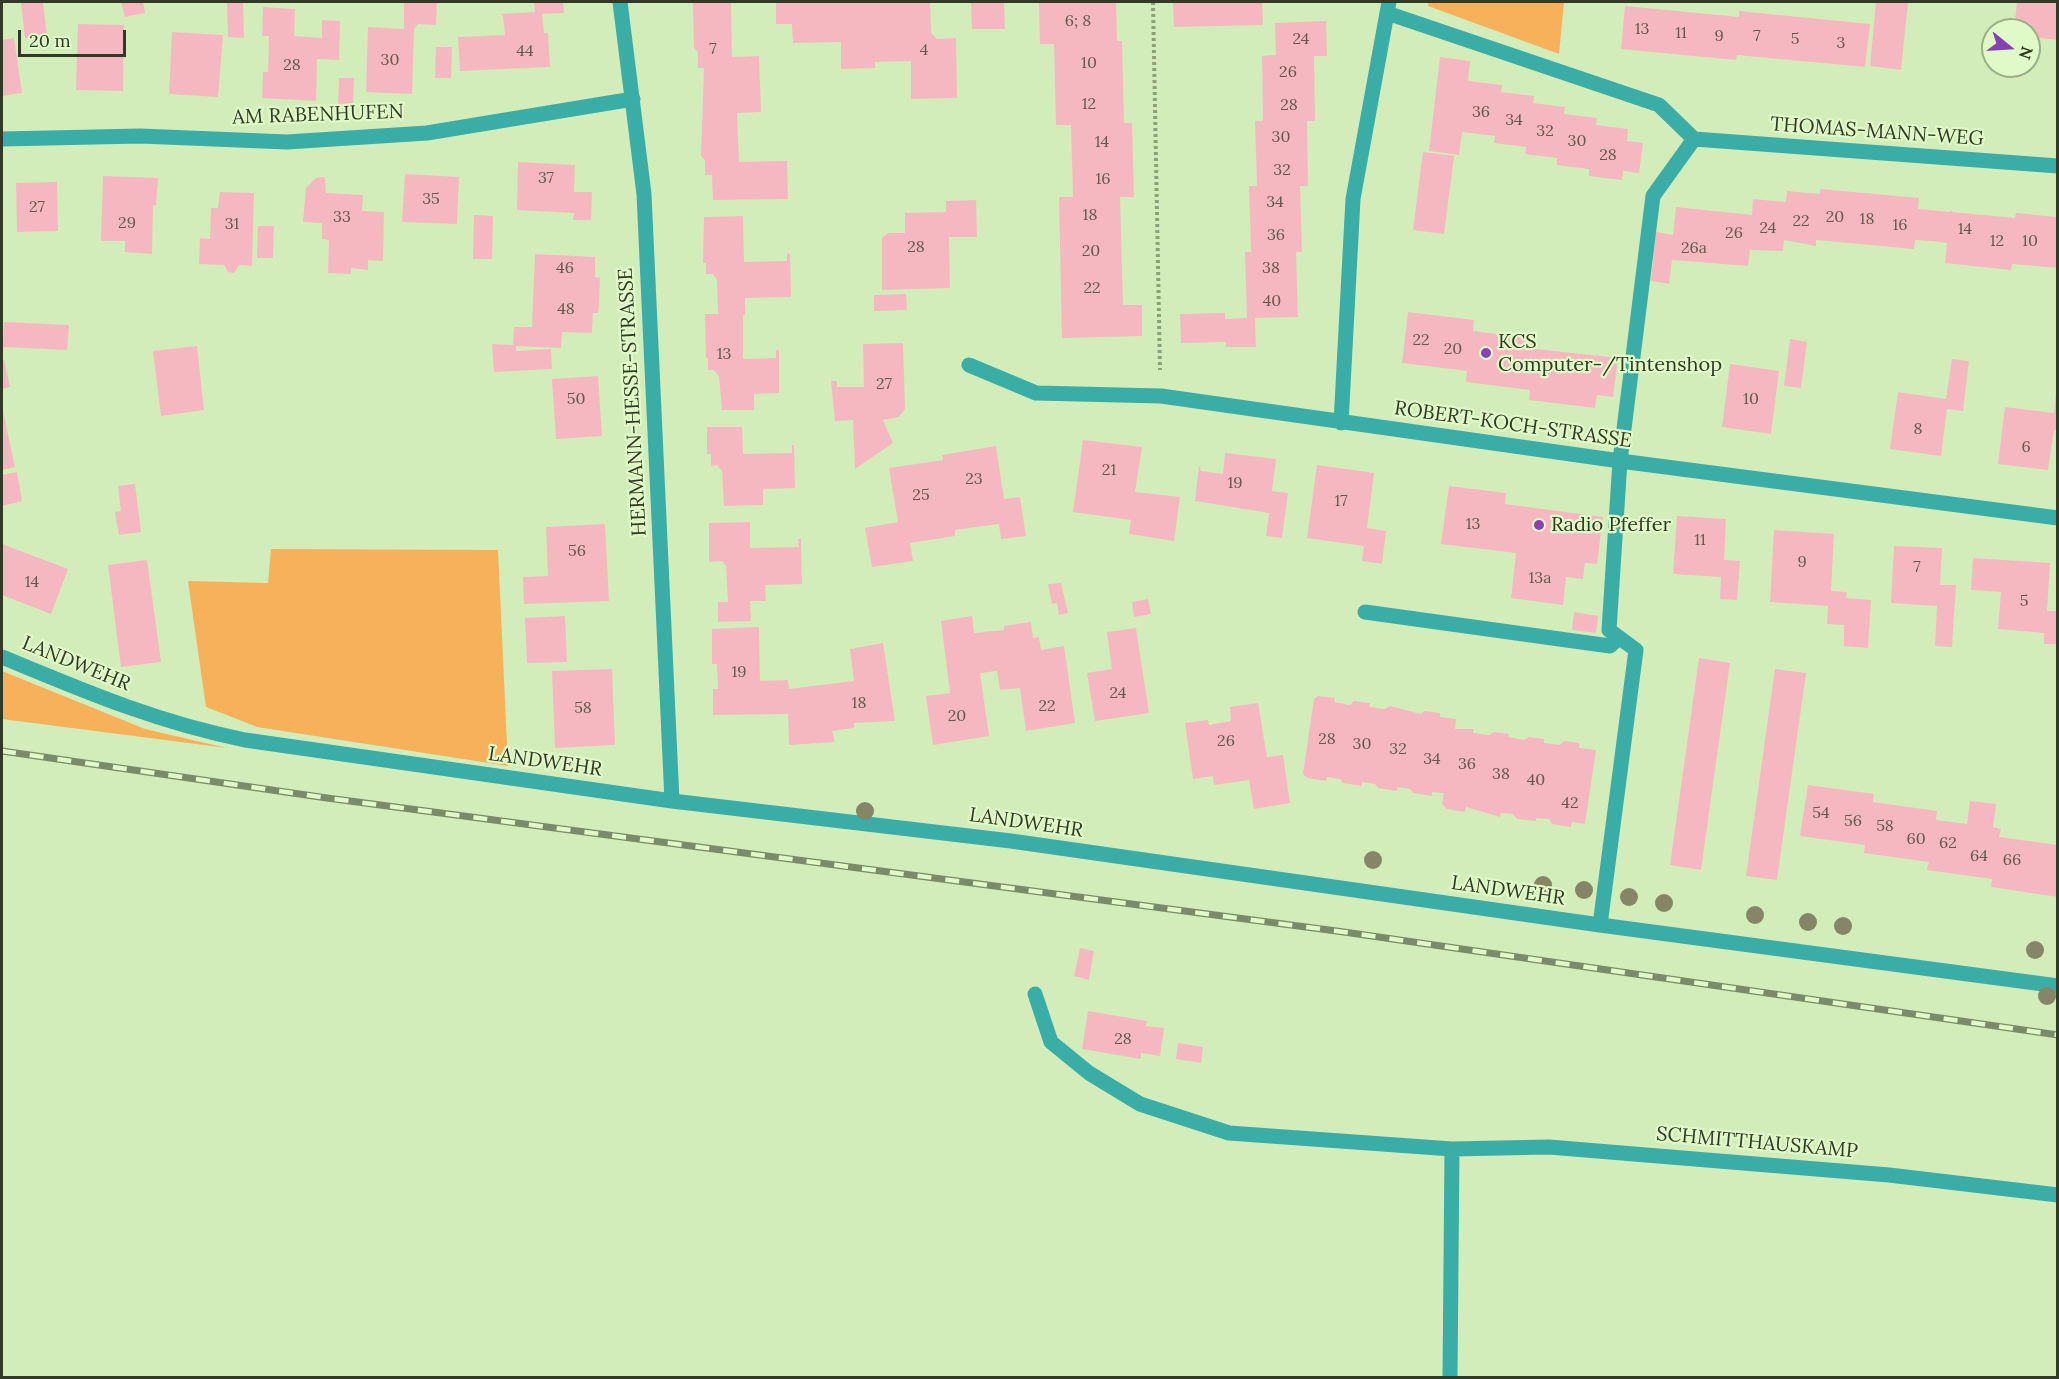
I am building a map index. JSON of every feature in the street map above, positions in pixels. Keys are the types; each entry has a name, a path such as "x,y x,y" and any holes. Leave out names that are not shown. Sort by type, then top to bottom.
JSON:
{"street":[{"name":"HERMANN-HESSE-STRASSE","path":"620,2 644,194 672,801"},
{"path":"1341,423 1353,199 1388,7 1659,105 1694,139 1653,196 1620,461 1609,630 1636,650 1600,925"},
{"name":"AM RABENHUFEN","path":"2,140 140,136 287,142 404,134 552,114 633,99"},
{"name":"THOMAS-MANN-WEG","path":"1694,139 2058,166"},
{"name":"ROBERT-KOCH-STRASSE","path":"969,364 1036,393 1161,396 1620,461 2058,518"},
{"path":"1365,612 1610,646 1619,638"},
{"name":"LANDWEHR","path":"2,657 139,713 190,729 256,742 672,801 1011,841 1600,925 2058,986"},
{"name":"SCHMITTHAUSKAMP","path":"1035,994 1051,1042 1089,1073 1140,1104 1229,1133 1452,1149 1549,1147 1889,1175 2058,1195"},
{"path":"1450,1377 1452,1149"}],"path":[{"path":"1153,2 1161,396"}],"shaded area":[{"path":"1429,2 1564,2 1559,54 1428,6"},
{"path":"271,549 498,550 508,766 257,727 206,707 188,581 268,583"},
{"path":"2,671 145,729 227,748 2,719"}],"building":[{"path":"21,2 43,2 47,35 25,38"},
{"path":"121,2 143,2 145,13 125,17"},
{"path":"227,2 243,2 244,38 228,37"},
{"path":"404,2 437,2 436,25 418,24 414,29 412,94 366,92 368,27 404,29"},
{"path":"534,2 563,2 564,13 542,14 544,33 548,33 550,67 460,71 458,37 505,35 503,16 500,14 535,12"},
{"path":"776,2 930,2 931,33 937,39 956,38 957,98 911,99 911,61 875,62 875,68 841,69 841,42 793,43 792,24 776,24"},
{"path":"971,2 1004,2 1005,29 972,29"},
{"path":"1039,2 1116,2 1117,41 1122,41 1124,123 1132,123 1134,197 1120,197 1123,305 1142,305 1142,336 1062,338 1059,197 1073,197 1071,125 1056,125 1054,44 1040,44"},
{"path":"1173,2 1262,2 1263,25 1174,27"},
{"path":"1876,2 1908,2 1901,70 1870,66"},
{"path":"2017,2 2058,2 2058,40 2041,38 2041,18 2015,18"},
{"path":"693,3 731,3 732,57 759,56 761,112 737,113 739,162 787,161 788,199 713,200 712,175 705,175 705,160 701,156 704,68 698,68 698,52 694,48"},
{"path":"1625,6 1739,17 1739,11 1870,24 1865,67 1737,55 1736,60 1621,49"},
{"path":"263,7 295,9 294,36 322,38 322,20 340,21 339,60 317,59 316,101 262,98 263,72 268,72 269,36 262,36"},
{"path":"1326,21 1327,56 1314,56 1315,121 1307,121 1308,186 1300,186 1302,252 1296,252 1298,317 1255,318 1256,347 1226,347 1226,342 1181,343 1180,314 1225,313 1225,319 1247,318 1245,252 1251,252 1249,186 1257,186 1255,121 1263,121 1262,56 1276,55 1275,23"},
{"path":"78,24 124,25 123,91 76,90"},
{"path":"172,32 223,35 218,97 169,94"},
{"path":"14,38 22,93 2,96 2,40"},
{"path":"436,47 452,47 451,78 435,78"},
{"path":"1440,57 1470,61 1468,81 1502,85 1501,92 1534,96 1533,103 1565,107 1564,114 1597,118 1596,125 1628,129 1627,141 1643,143 1639,173 1623,171 1622,180 1589,176 1589,169 1557,165 1557,158 1525,154 1526,147 1494,143 1495,136 1462,132 1459,155 1429,151"},
{"path":"339,78 354,78 353,107 338,107"},
{"path":"1423,152 1454,156 1444,234 1413,230"},
{"path":"518,162 575,165 574,192 592,192 591,220 573,220 574,213 517,210"},
{"path":"405,174 459,177 457,224 402,222"},
{"path":"103,176 158,178 156,206 153,205 152,254 125,252 125,241 101,241"},
{"path":"325,177 326,193 363,195 362,211 384,212 383,261 368,260 368,270 351,268 351,274 328,273 329,240 322,239 322,223 303,222 306,188 316,178"},
{"path":"57,182 58,231 17,232 16,183"},
{"path":"1820,189 1919,198 1918,209 1950,212 1951,210 1952,212 2015,218 2016,213 2058,217 2058,268 2012,264 2011,270 1945,263 1947,243 1931,241 1915,240 1914,249 1816,240 1816,246 1784,240 1783,251 1750,250 1748,266 1672,260 1669,284 1651,281 1656,232 1673,235 1676,207 1752,215 1753,199 1786,202 1787,191 1820,194"},
{"path":"220,192 254,193 252,266 239,265 234,273 228,272 224,265 199,264 200,238 210,239 211,208 218,208"},
{"path":"976,200 977,237 949,237 950,288 882,290 882,238 888,233 905,233 905,213 946,212 946,201"},
{"path":"474,215 493,216 492,259 473,259"},
{"path":"743,216 744,262 787,261 787,253 790,254 791,297 745,298 743,359 776,358 776,350 779,350 779,393 754,394 754,410 722,410 719,376 714,370 708,370 708,358 706,358 705,314 718,314 717,280 713,274 706,274 706,263 703,263 704,217"},
{"path":"258,226 274,226 273,258 257,258"},
{"path":"535,254 595,257 595,277 600,278 599,305 598,313 593,313 592,333 562,332 561,348 516,346 516,351 551,349 552,369 494,372 492,344 513,345 514,327 532,327"},
{"path":"906,294 907,310 874,311 874,295"},
{"path":"1408,312 1474,320 1473,331 1537,339 1536,349 1618,358 1613,397 1597,395 1595,408 1529,400 1530,390 1466,382 1467,371 1402,363"},
{"path":"4,322 69,325 67,350 3,347"},
{"path":"1790,339 1807,342 1801,388 1784,386"},
{"path":"903,343 905,409 899,417 883,420 893,443 855,469 853,420 835,421 831,381 837,381 837,387 864,387 863,344"},
{"path":"197,346 204,410 161,416 153,351"},
{"path":"1952,359 1969,361 1963,411 1947,409 1941,456 1890,449 1898,392 1946,399"},
{"path":"4,360 10,387 2,389 2,361"},
{"path":"1730,364 1779,371 1771,434 1722,427"},
{"path":"598,376 602,436 556,439 552,379"},
{"path":"2056,393 2058,430 2054,430 2048,470 1998,464 2005,407 2054,413"},
{"path":"2,407 15,467 2,470"},
{"path":"707,427 742,427 743,454 792,453 792,445 794,445 795,488 763,489 763,505 724,506 722,471 717,465 711,466 711,454 707,454"},
{"path":"1083,440 1142,447 1135,492 1180,497 1174,541 1129,534 1131,520 1073,512"},
{"path":"996,446 1004,499 1020,497 1026,536 1001,539 999,524 955,530 955,536 910,543 913,561 872,567 865,528 898,522 889,468 943,460 942,455"},
{"path":"1225,453 1276,459 1272,491 1288,493 1282,538 1266,536 1269,513 1195,501 1199,465 1201,471 1223,474"},
{"path":"1317,465 1374,473 1367,528 1386,531 1382,564 1362,561 1364,546 1307,538"},
{"path":"17,472 22,501 2,506 2,475"},
{"path":"135,484 141,532 119,535 115,512 121,511 118,486"},
{"path":"1449,486 1506,493 1505,504 1603,517 1597,564 1585,563 1583,579 1566,577 1563,605 1511,598 1516,553 1441,544"},
{"path":"1677,516 1726,519 1724,560 1740,561 1737,600 1720,599 1721,577 1673,574"},
{"path":"750,522 750,548 799,547 798,539 801,539 802,584 765,585 766,601 750,601 751,621 718,622 718,602 728,602 726,566 722,561 709,562 709,523"},
{"path":"605,524 609,601 524,604 523,577 548,576 546,527"},
{"path":"1774,530 1834,534 1831,591 1847,592 1846,598 1871,600 1868,648 1844,646 1844,625 1827,624 1828,606 1770,602"},
{"path":"2,544 68,569 51,614 2,595"},
{"path":"1894,546 1942,548 1940,585 1956,585 1952,647 1935,646 1937,606 1891,603"},
{"path":"1973,558 2050,563 2047,611 2058,611 2058,644 2044,644 2044,633 1998,629 2001,592 1971,590"},
{"path":"147,560 161,662 121,667 108,565"},
{"path":"1061,583 1068,613 1059,615 1057,603 1052,604 1048,584"},
{"path":"1148,599 1151,614 1134,617 1132,602"},
{"path":"1574,612 1598,616 1596,633 1572,630"},
{"path":"565,616 567,662 527,663 525,618"},
{"path":"972,616 974,633 1004,630 1004,626 1031,622 1033,638 1039,637 1041,650 1064,646 1075,723 1026,731 1020,688 1000,690 997,671 980,673 989,736 933,745 926,696 950,693 941,621"},
{"path":"759,627 760,681 788,680 789,689 854,681 850,649 883,643 895,721 854,723 854,728 832,731 835,742 789,745 788,714 713,715 713,689 718,689 717,664 712,664 712,629"},
{"path":"1136,628 1149,713 1095,721 1087,673 1112,669 1107,632"},
{"path":"1699,658 1730,663 1701,870 1670,865"},
{"path":"612,669 615,745 555,748 552,671"},
{"path":"1775,669 1806,673 1777,880 1746,876"},
{"path":"1318,696 1335,698 1334,702 1350,705 1354,701 1370,703 1369,707 1385,709 1390,706 1421,714 1425,711 1440,713 1440,717 1456,719 1455,729 1474,729 1473,733 1509,734 1508,737 1524,740 1529,737 1544,739 1544,743 1559,745 1564,741 1579,743 1579,748 1596,750 1585,824 1572,822 1571,827 1552,824 1549,819 1536,818 1536,821 1517,819 1513,814 1501,813 1500,817 1466,807 1465,812 1447,809 1442,804 1444,793 1432,792 1432,796 1413,793 1410,789 1397,787 1397,791 1378,788 1375,784 1362,782 1362,786 1343,783 1340,779 1327,777 1326,781 1307,778 1303,774 1314,699"},
{"path":"1258,703 1267,757 1283,755 1290,803 1254,809 1249,780 1214,785 1213,776 1193,779 1185,723 1208,720 1209,725 1231,721 1230,707"},
{"path":"1808,785 1874,794 1873,802 1937,811 1936,820 1967,824 1970,801 1996,804 1993,827 2001,829 1999,837 2058,845 2058,897 1991,887 1992,879 1927,870 1929,862 1864,853 1865,845 1800,836"},
{"path":"1080,948 1094,951 1089,980 1074,976"},
{"path":"1088,1011 1147,1021 1146,1026 1164,1028 1160,1056 1141,1053 1141,1059 1082,1049"},
{"path":"1178,1043 1203,1047 1201,1063 1176,1059"}],"railway":[{"path":"2,751 327,798 1344,932 2058,1035"}],"place":[{"name":"KCS Computer-/Tintenshop","path":"1486,353"},
{"name":"Radio Pfeffer","path":"1539,525"}]}
